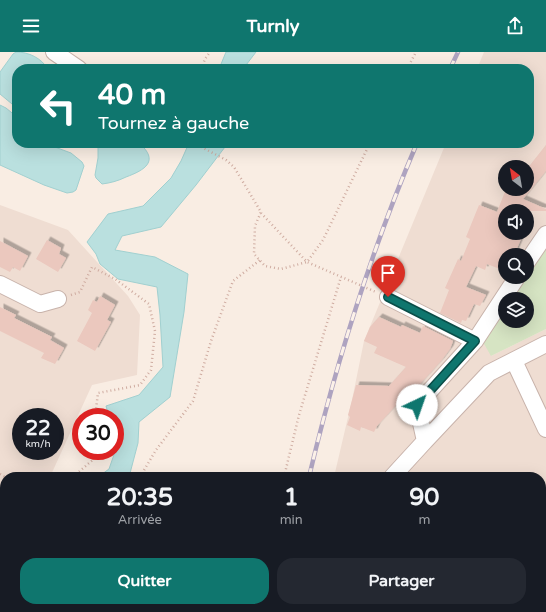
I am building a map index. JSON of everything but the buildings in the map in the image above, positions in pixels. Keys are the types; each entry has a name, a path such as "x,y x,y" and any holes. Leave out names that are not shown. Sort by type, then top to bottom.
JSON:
{"street":[{"path":"54,52 72,64"},
{"path":"534,252 546,234"},
{"path":"0,284 40,304 58,299"},
{"path":"425,441 417,405 475,341 512,284"},
{"path":"388,297 475,341"},
{"path":"397,472 489,373 546,344"},
{"path":"514,361 546,429"}],"path":[{"path":"203,64 210,52"},
{"path":"410,64 416,52"},
{"path":"203,148 226,160 234,167 261,212 307,262 388,297"},
{"path":"261,212 255,226 254,254 265,266 281,268 307,262 323,240 368,148"},
{"path":"143,472 156,450 193,401 211,341 233,281 260,260"},
{"path":"58,299 80,292 92,267 115,279 149,304 155,331 151,370 140,385 98,393 96,408"},
{"path":"285,472 299,415 341,277"},
{"path":"79,472 93,460"}],"shaded area":[{"path":"484,52 546,52 546,225 531,248 498,248 498,284 512,284 510,292 498,292 499,328 491,356 546,329 546,472 335,472 364,341 444,148 534,148 534,64 479,64"},
{"path":"0,205 68,230 128,296 140,315 137,375 92,385 82,408 72,408 72,429 64,446 64,408 12,408 12,460 58,460 52,472 0,472"}],"green space":[{"path":"546,225 546,329 491,356 479,335 498,304 498,328 534,328 534,292 505,292 510,284 534,284 534,248 531,248"}],"water":[{"path":"16,52 26,53 34,56 44,64 12,64 12,104 0,94 0,72"},
{"path":"226,52 256,52 247,64 221,64"},
{"path":"0,105 12,113 12,148 58,148 71,153 82,162 84,166 76,190 67,193 44,185 0,165"},
{"path":"98,148 144,148 149,160 148,164 139,171 117,181 102,184 95,175"},
{"path":"187,148 224,148 161,227 122,236 115,250 155,257 188,274 184,312 170,397 139,422 138,443 130,472 105,472 109,469 112,460 124,460 124,408 107,408 106,406 139,395 163,367 160,315 157,287 118,279 100,264 96,254 87,242 108,214 143,206 171,178"}],"railway":[{"path":"452,64 458,52"},
{"path":"310,472 331,392 356,308 400,184 415,148"}],"route":[{"path":"388,297 475,341 417,405"}]}
